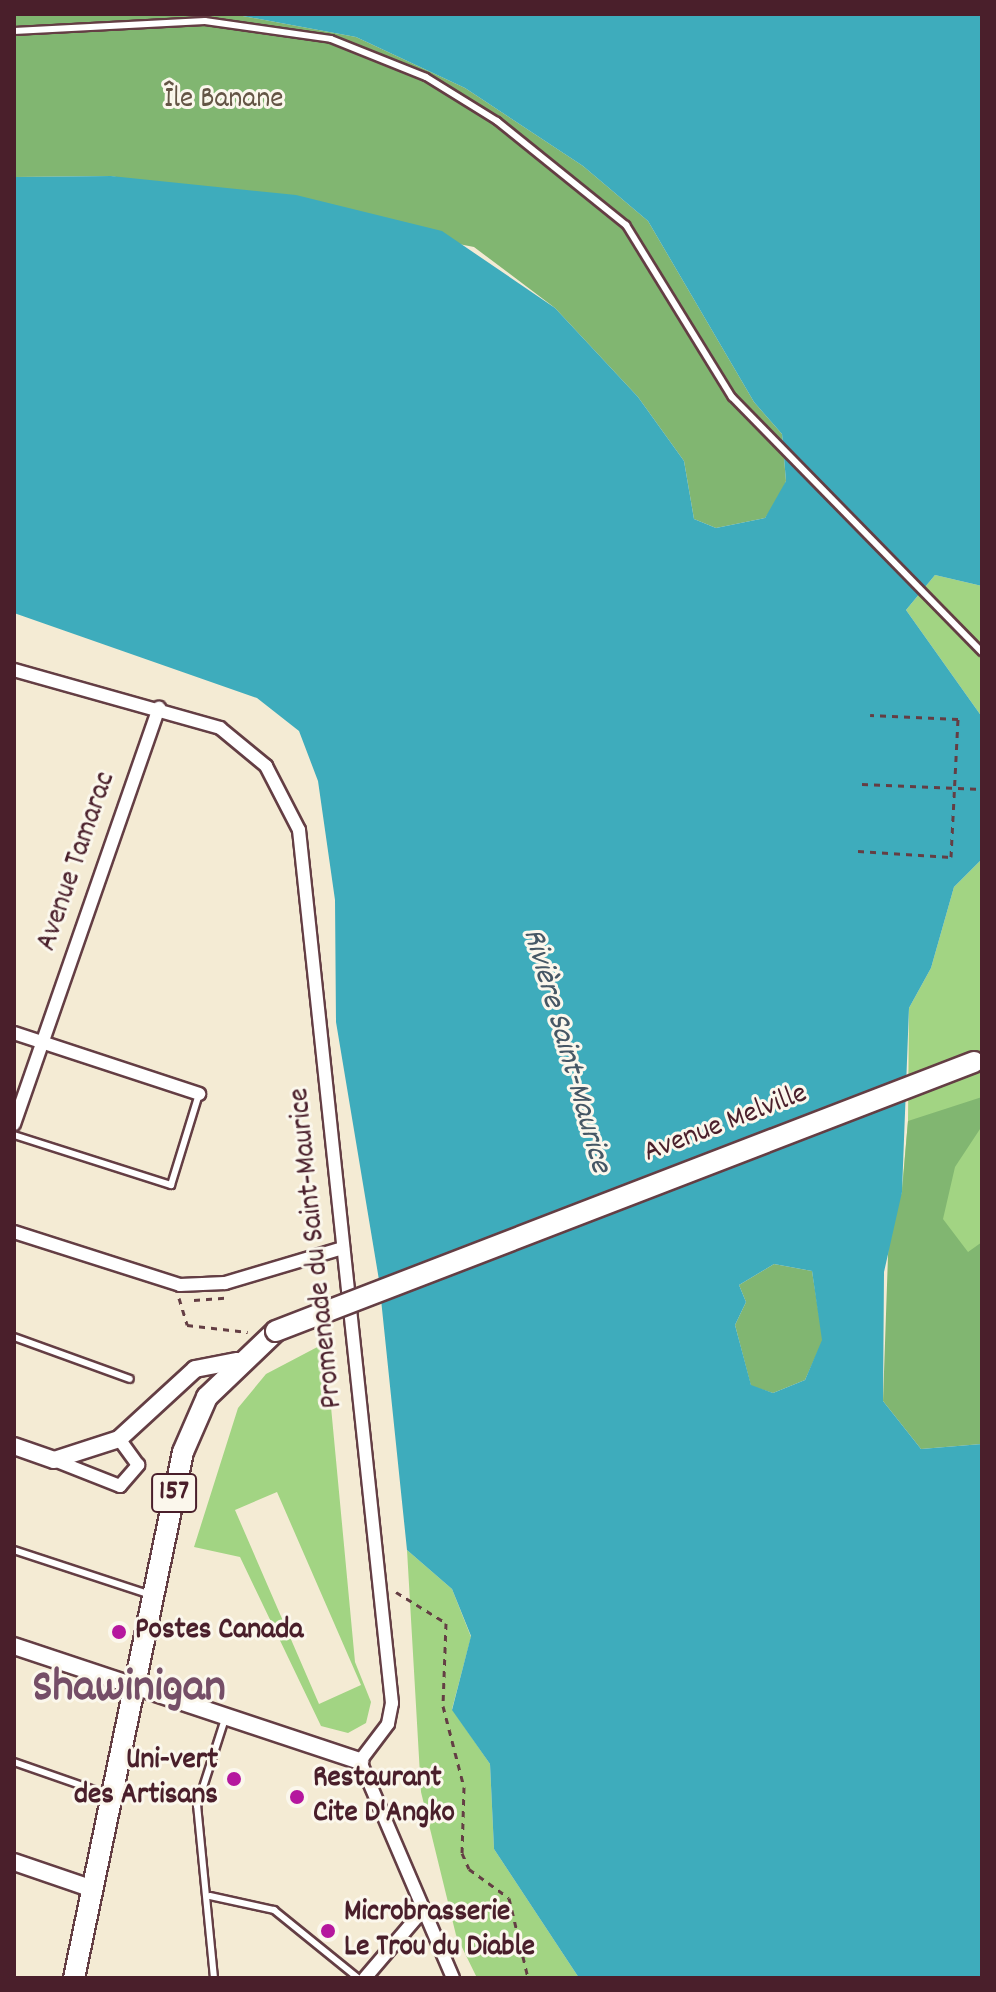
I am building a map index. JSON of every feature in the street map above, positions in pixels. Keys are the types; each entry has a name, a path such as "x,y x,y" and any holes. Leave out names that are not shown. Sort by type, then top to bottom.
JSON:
{"main road":[{"name":"Avenue Melville","path":"276,1331 979,1059"},
{"name":"157","path":"74,1978 132,1686 193,1420 237,1361 276,1331"}],"street":[{"name":"Promenade du Saint-Maurice","path":"14,670 159,708 248,746 299,830 392,1703 388,1724 360,1761"},
{"name":"Avenue Tamarac","path":"14,1124 159,708"},
{"path":"14,1033 199,1094"},
{"path":"14,1232 180,1285 225,1283 343,1248"},
{"path":"54,1460 119,1439 195,1369 237,1361"},
{"path":"14,1446 120,1486 138,1465 119,1439"},
{"path":"14,1646 360,1761 453,1978"},
{"path":"14,1862 90,1888"},
{"path":"365,1978 423,1910"}],"lane":[{"path":"14,31 205,21 331,39 426,77 497,121 626,225 732,397 782,452 982,652"},
{"path":"14,1135 171,1185 199,1094"},
{"path":"14,1337 130,1379"},
{"path":"14,1550 153,1596"},
{"path":"214,1978 210,1896 197,1806 226,1717"},
{"path":"14,1762 109,1795"},
{"path":"210,1896 274,1910 358,1978"}],"path":[{"path":"858,851 951,857 958,719 870,715"},
{"path":"862,784 982,789"},
{"path":"227,1298 212,1303 179,1297 177,1308 198,1329 276,1331"},
{"path":"381,1585 446,1623 443,1706 464,1787 462,1853 469,1869 509,1898 528,1978"}],"green space":[{"name":"Île Banane","path":"14,14 232,14 356,37 465,88 583,166 648,221 754,402 782,434 786,481 779,499 765,518 716,528 694,519 684,461 638,397 555,308 474,247 111,176 14,177"},
{"path":"935,575 982,586 982,717 906,610"},
{"path":"982,859 982,1444 886,1366 908,1121 909,1008 931,968 954,887"},
{"path":"982,1097 982,1126 955,1167 943,1219 968,1252 982,1242 982,1444 921,1449 883,1401 889,1227 902,1192 908,1121"},
{"path":"774,1264 812,1271 823,1340 805,1380 773,1393 751,1386 735,1325 746,1302 739,1285"},
{"path":"325,1343 355,1662 371,1702 366,1723 348,1733 321,1726 240,1557 194,1547 238,1408 266,1374","holes":["277,1492 361,1685 319,1704 235,1510"]},
{"path":"407,1550 452,1589 471,1637 452,1709 490,1764 494,1849 579,1978 477,1978 456,1935 421,1792"}],"water":[{"name":"Rivière Saint-Maurice","path":"232,14 982,14 982,586 935,575 906,610 982,717 982,859 954,887 931,968 909,1008 902,1192 884,1272 883,1401 921,1449 982,1444 982,1978 579,1978 494,1849 490,1764 452,1710 471,1636 452,1589 407,1550 379,1280 336,1022 335,900 318,781 299,731 257,698 14,613 14,177 111,176 296,195 442,231 555,308 638,397 684,461 694,519 716,528 765,518 786,481 782,434 754,402 648,221 583,166 465,88 356,37","holes":["774,1264 812,1271 822,1340 805,1380 773,1393 751,1385 735,1325 746,1302 739,1285"]}],"place":[{"name":"Postes Canada","path":"119,1632"},
{"name":"Uni-vert des Artisans","path":"234,1779"},
{"name":"Restaurant Cite D'Angko","path":"297,1797"},
{"name":"Microbrasserie Le Trou du Diable","path":"328,1931"}],"district":[{"name":"Shawinigan","path":"129,1690"}]}
